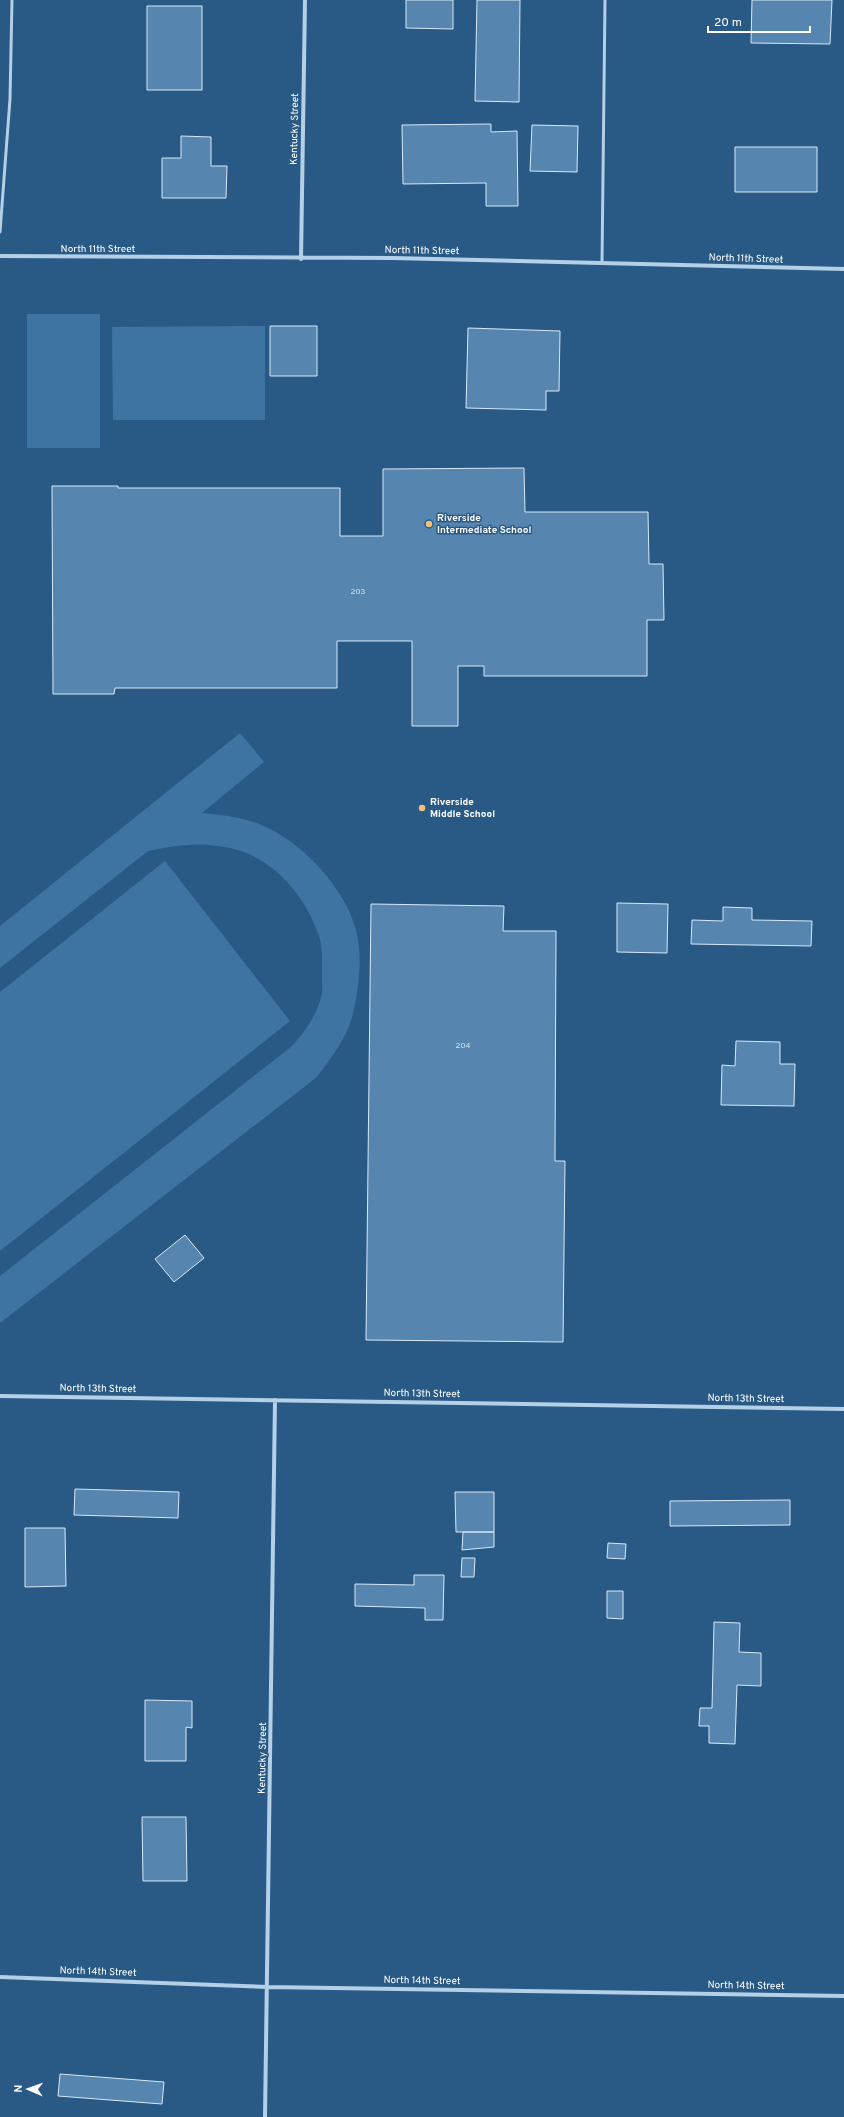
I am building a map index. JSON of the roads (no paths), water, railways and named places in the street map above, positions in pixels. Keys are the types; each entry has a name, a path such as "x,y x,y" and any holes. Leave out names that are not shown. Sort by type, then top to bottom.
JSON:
{"street":[{"name":"Kentucky Street","path":"301,259 305,0"},
{"name":"North 11th Street","path":"0,256 301,259 400,258 844,269"},
{"name":"North 13th Street","path":"0,1396 844,1409"},
{"name":"Kentucky Street","path":"265,2117 275,1400"},
{"name":"North 14th Street","path":"0,1977 268,1987 844,1996"}],"lane":[{"path":"0,232 10,99 12,0"},
{"path":"602,263 605,0"}],"place":[{"name":"Riverside Intermediate School","path":"429,524"},
{"name":"Riverside Middle School","path":"422,808"}]}
